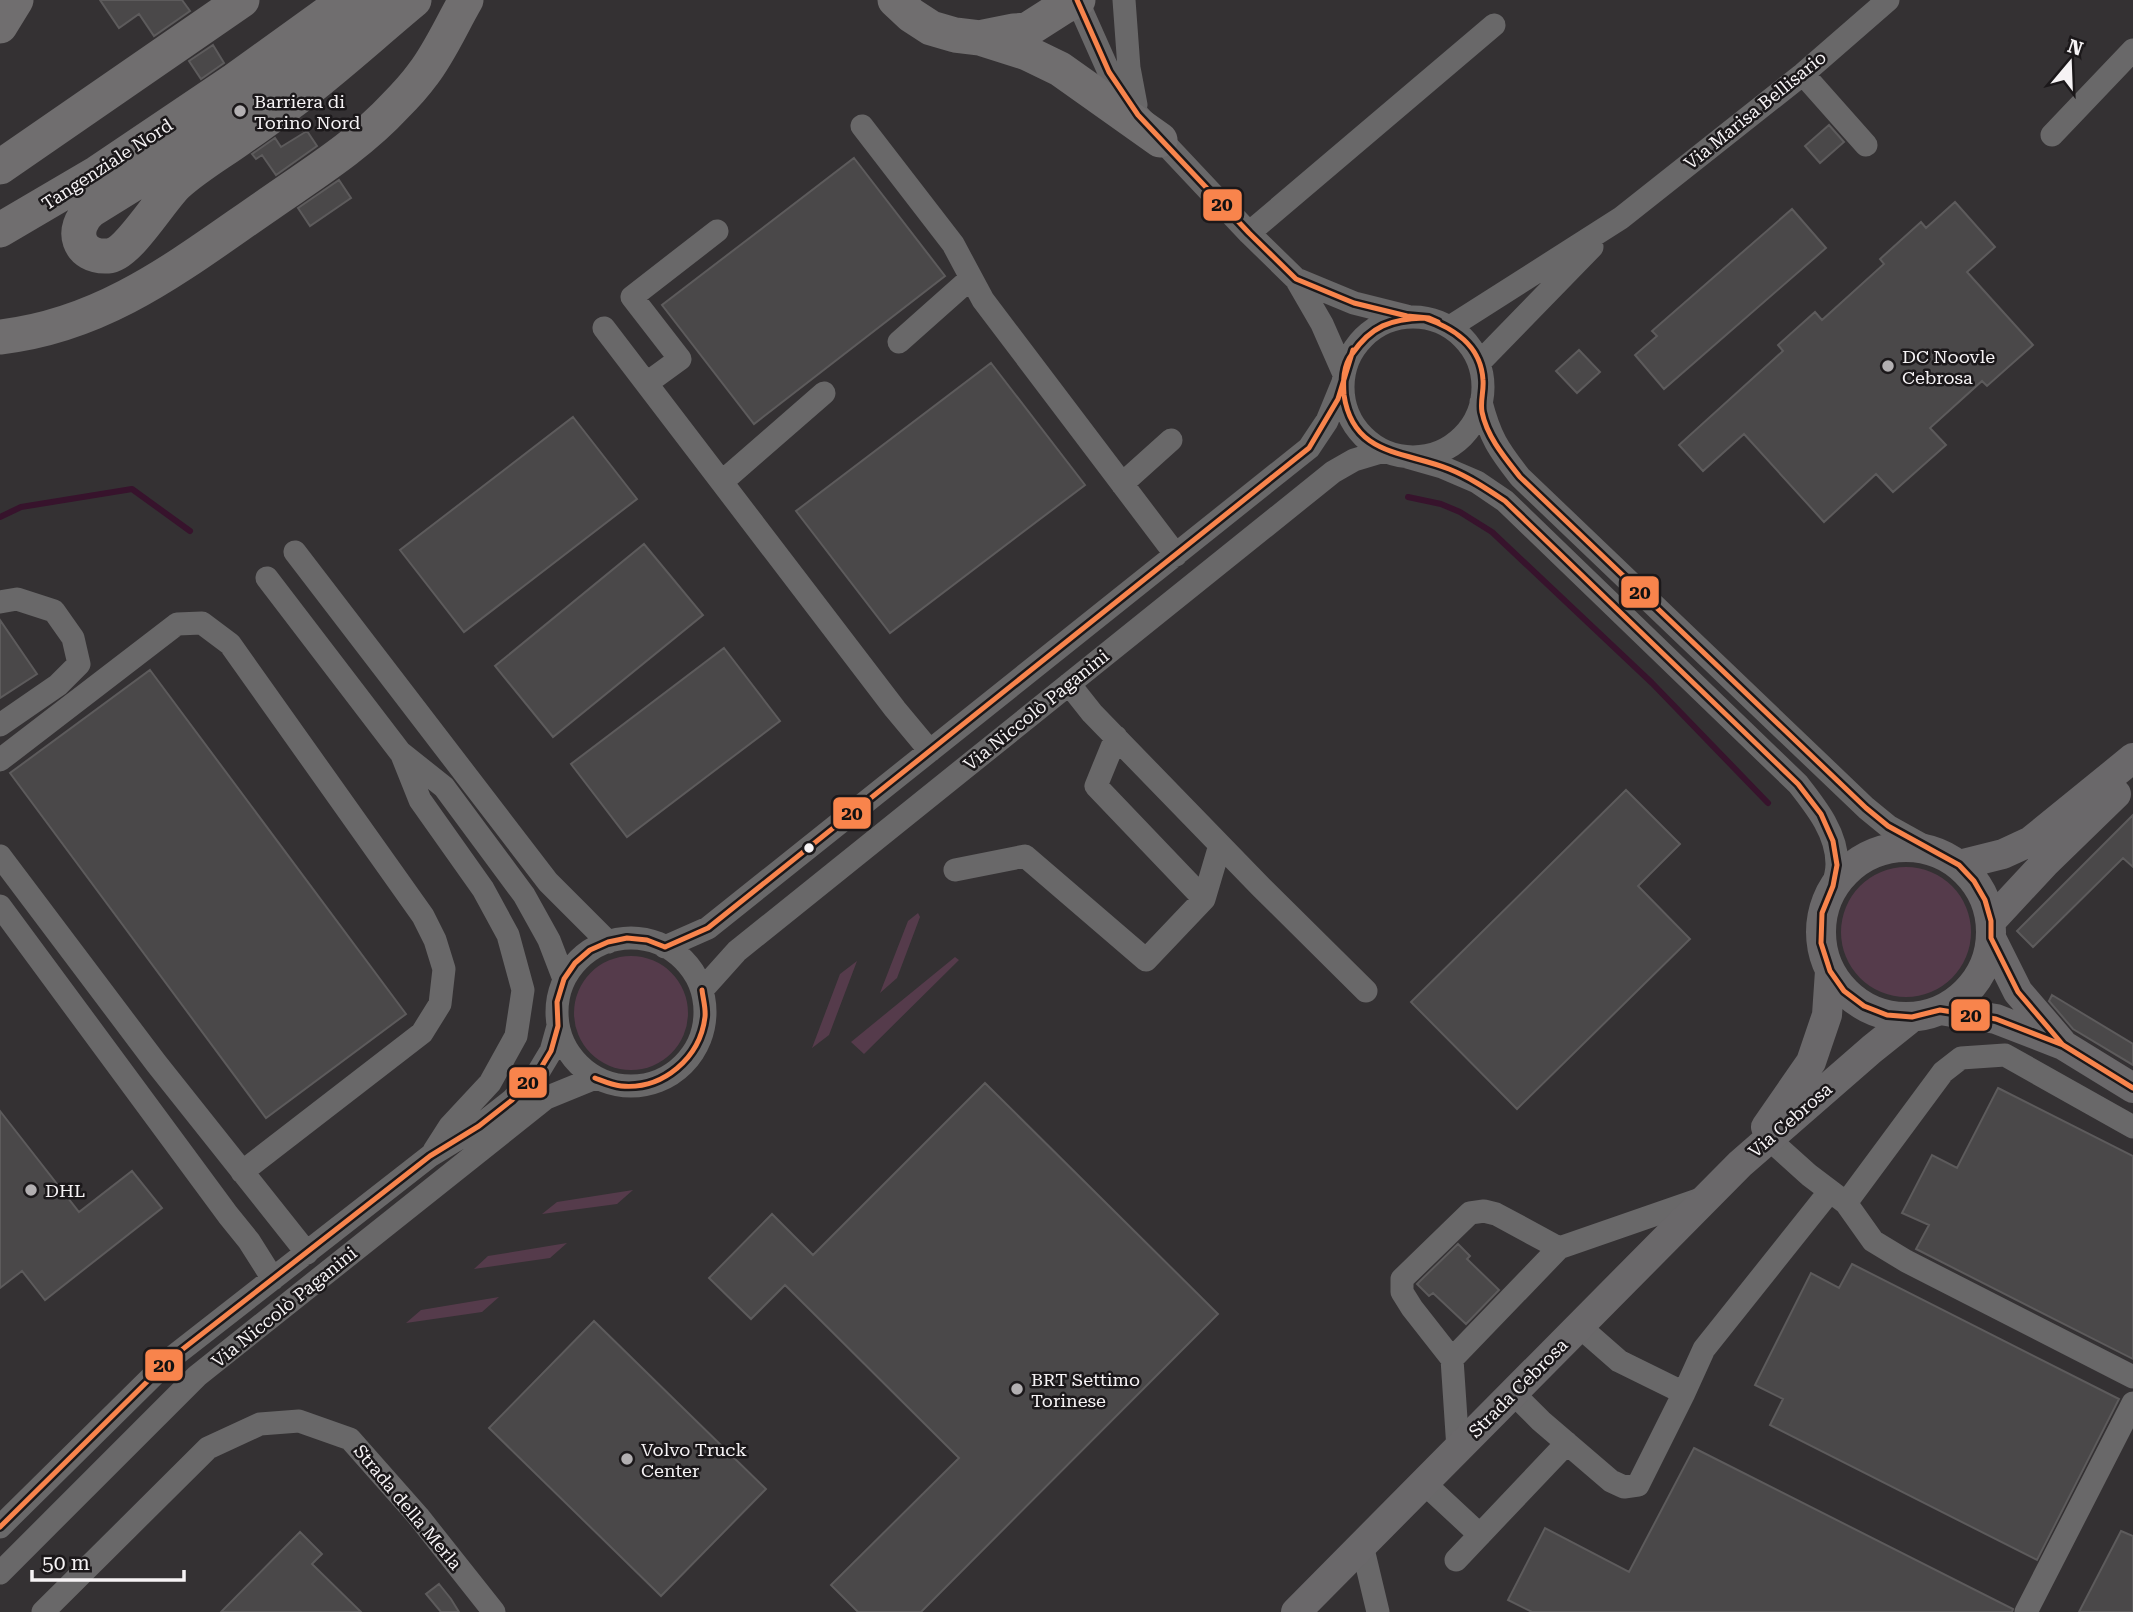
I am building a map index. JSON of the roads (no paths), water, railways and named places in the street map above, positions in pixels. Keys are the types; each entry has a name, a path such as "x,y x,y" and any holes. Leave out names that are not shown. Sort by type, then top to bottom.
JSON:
{"highway":[{"path":"0,26 16,0"},
{"path":"0,167 242,0"},
{"name":"Tangenziale Nord","path":"0,230 97,173 224,88 346,0"},
{"path":"0,244 81,219 305,66 374,0"},
{"path":"81,219 78,234 80,243 88,250 109,256 120,252 130,244 164,198 188,175 294,100 414,0"},
{"path":"0,337 53,327 89,315 141,289 359,140 394,108 425,72 466,0"},
{"path":"895,0 931,28 956,34 997,34 1027,30 1078,0"},
{"path":"997,34 1044,0"},
{"path":"997,34 1060,69 1149,127"}],"main road":[{"path":"1959,865 2003,854 2031,841 2133,758"},
{"path":"1926,1013 1960,998 1976,981 1986,961 1991,930 2045,863 2133,777"},
{"path":"2063,1045 2018,992 1991,930 1985,900 1974,881 1959,865 1933,850 1903,846 1883,849 1846,870 1833,886 1822,914 1821,943 1830,971 1844,991 1864,1006 1887,1015 1926,1013 1996,1019 2063,1045 2133,1088"},
{"name":"Via Cebrosa","path":"1740,1164 1811,1062 1827,1015 1830,971"},
{"name":"Via Cebrosa","path":"1740,1164 1872,1049 1926,1013"},
{"name":"Strada Cebrosa","path":"1296,1612 1740,1164"}],"street":[{"path":"1078,0 1109,72 1149,127 1296,279 1322,324 1343,378"},
{"path":"1124,0 1129,68 1149,127"},
{"name":"Via Marisa Bellisario","path":"1450,327 1621,218 1803,74 1888,0"},
{"path":"1249,233 1494,25"},
{"path":"2052,135 2133,50"},
{"path":"1803,74 1866,145"},
{"path":"862,126 953,244 983,300 1176,555"},
{"name":"Via Marisa Bellisario","path":"1479,363 1621,218"},
{"path":"647,383 680,359 632,298 717,231"},
{"path":"899,342 971,278"},
{"path":"1296,279 1354,303 1407,316 1429,318 1450,327 1468,343 1479,363 1483,386 1480,409 1469,430 1452,446 1430,455 1407,457"},
{"path":"1407,316 1384,322 1365,335 1351,352 1343,378 1343,397 1350,419 1365,438 1384,451 1442,467 1476,482 1505,501 1798,784 1821,814 1833,841 1837,865 1833,886"},
{"path":"604,328 930,751"},
{"name":"Via Niccolò Paganini","path":"665,947 708,928 1309,448 1327,421 1343,378"},
{"path":"723,481 824,393"},
{"path":"1481,402 1488,430 1520,477 1866,808 1888,826 1933,850"},
{"path":"1122,484 1171,440"},
{"name":"Via Niccolò Paganini","path":"702,990 737,951 1333,472 1354,460 1384,451"},
{"path":"295,552 548,882 608,942"},
{"path":"267,578 400,752 421,800 483,889 508,935 523,990 516,1036 490,1083 450,1126 430,1156"},
{"path":"0,602 17,598 54,611 73,638 79,664 58,685 0,725"},
{"path":"0,760 177,624 202,623 230,645 424,916 444,969 440,1004 422,1033 242,1172"},
{"path":"1069,684 1220,845 1366,990"},
{"path":"1116,737 1096,786 1204,899"},
{"path":"400,752 444,787 524,895 549,940 564,979"},
{"path":"955,870 1025,856 1146,960 1204,899 1220,845"},
{"path":"0,856 156,1063 307,1253"},
{"path":"0,906 249,1241 273,1279"},
{"path":"627,938 647,940 665,947 681,958 694,973 702,990 705,1015 700,1040 687,1061 668,1077 644,1086 619,1086 596,1078 571,1056 558,1026 557,1002 564,979 575,963 590,950 608,942 627,938"},
{"name":"Via Niccolò Paganini","path":"0,1527 170,1359 430,1156 479,1126 512,1100 539,1071 551,1051 558,1026"},
{"path":"1513,1393 1611,1481 1625,1487 1638,1485 1704,1349 1838,1197 1943,1072 1961,1058 2005,1055 2133,1127"},
{"name":"Via Niccolò Paganini","path":"0,1573 197,1376 546,1098 596,1078"},
{"path":"1769,1139 1838,1197 1873,1241 1906,1261 2133,1377"},
{"path":"1452,1359 1559,1248 1709,1196"},
{"path":"1458,1449 1452,1359 1402,1292 1402,1279 1470,1213 1484,1211 1496,1214 1559,1248"},
{"path":"1579,1326 1619,1361 1684,1393"},
{"path":"2026,1612 2133,1403"},
{"name":"Strada della Merla","path":"43,1612 208,1448 260,1424 299,1421 350,1439 418,1516 494,1612"},
{"path":"1456,1560 1567,1443"},
{"path":"1424,1483 1480,1535"},
{"path":"1362,1545 1378,1612"}],"waterway":[{"path":"0,517 21,507 132,489 190,531"},
{"path":"1408,497 1441,504 1460,512 1492,532 1652,683 1768,803"}],"place":[{"name":"Barriera di Torino Nord","path":"240,111"},
{"name":"DC Noovle Cebrosa","path":"1888,366"},
{"name":"DHL","path":"31,1190"},
{"name":"BRT Settimo Torinese","path":"1017,1389"},
{"name":"Volvo Truck Center","path":"627,1459"}]}
